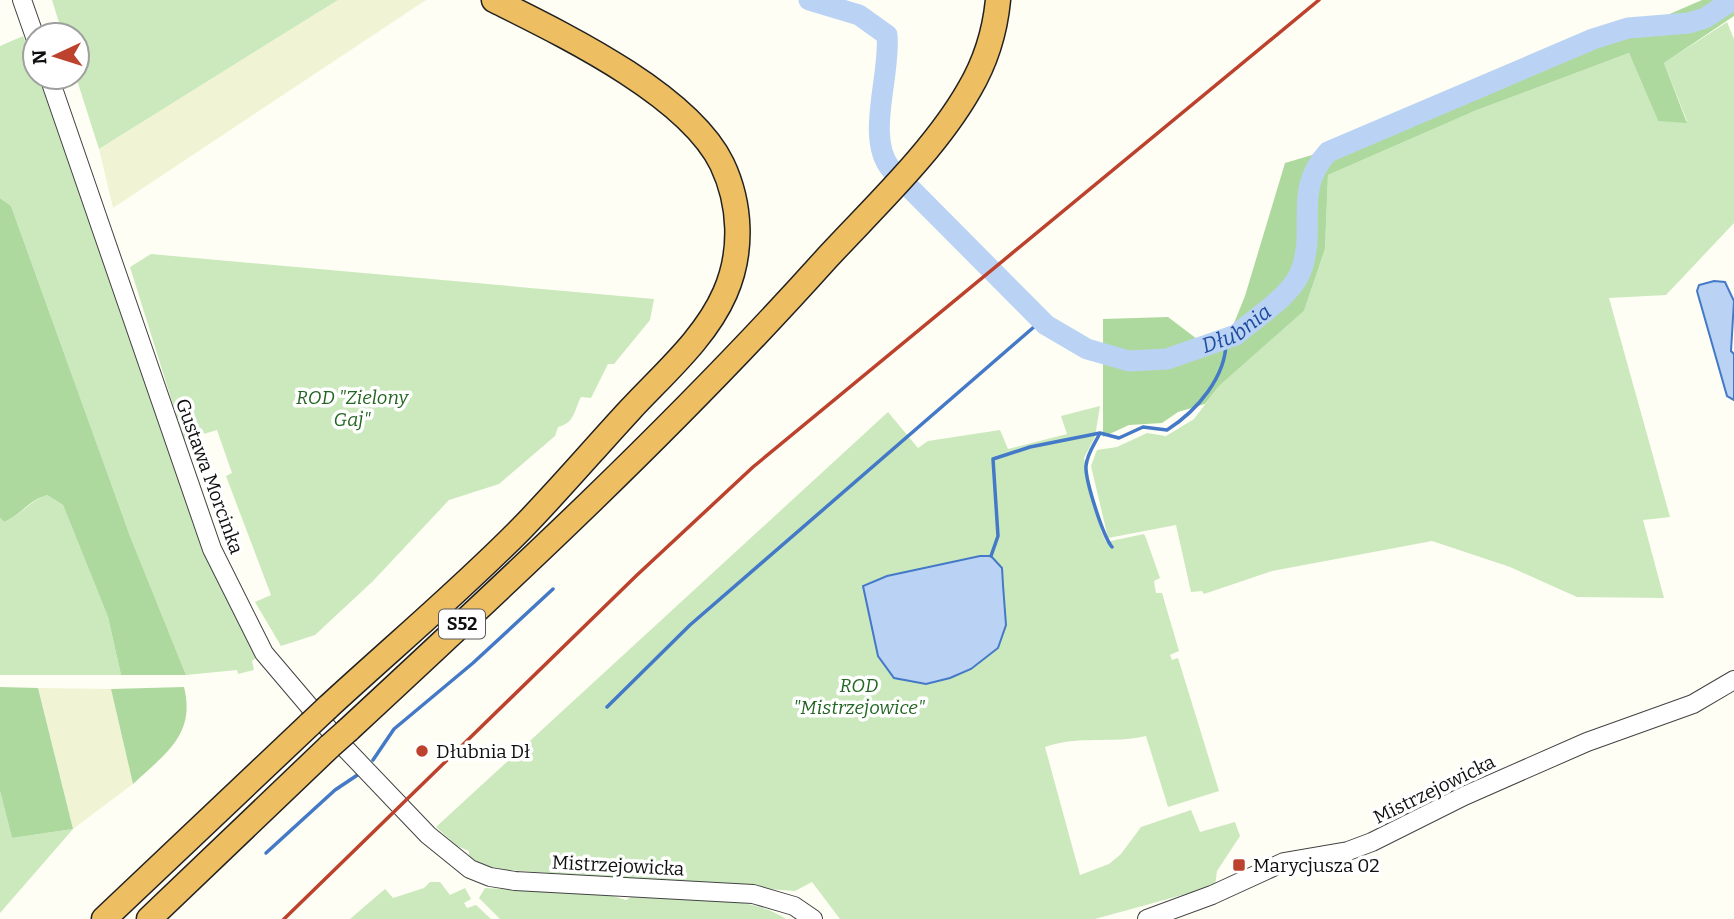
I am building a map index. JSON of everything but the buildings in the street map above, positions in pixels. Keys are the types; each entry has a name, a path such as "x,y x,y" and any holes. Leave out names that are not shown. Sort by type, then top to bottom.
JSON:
{"highway":[{"name":"S52","path":"104,919 521,530 680,355 719,305 735,262 736,210 722,164 696,128 669,104 594,50 494,0"},
{"name":"S52","path":"149,919 339,738 577,518 754,339 945,125 977,73 991,40 998,0"}],"street":[{"path":"22,0 30,21"},
{"name":"Gustawa Morcinka","path":"54,91 208,538 226,579 264,653 343,746 428,835"},
{"name":"Mistrzejowicka","path":"1147,919 1212,895 1284,862 1348,851 1372,842 1464,796 1587,742 1693,704 1734,680"},
{"name":"Mistrzejowicka","path":"428,835 470,869 497,879 753,894 788,904 813,919"}],"green space":[{"path":"52,0 338,0 99,149 80,91 91,91 91,21 59,21"},
{"path":"338,0 426,0 113,208 99,149"},
{"path":"1702,0 1734,0 1734,16 1664,63 1687,123 1658,121 1629,53 1477,110 1328,175 1325,249 1304,311 1219,386 1205,404 1178,412 1162,423 1129,425 1103,437 1103,319 1168,317 1197,339 1230,333 1245,296 1285,163 1410,126"},
{"path":"1727,22 1734,39 1734,223 1666,295 1609,298 1670,517 1643,520 1664,598 1577,597 1510,567 1432,541 1272,571 1204,594 1202,591 1191,592 1176,525 1108,538 1091,466 1097,450 1117,447 1147,433 1166,436 1194,419 1219,386 1304,311 1325,249 1328,175 1477,110 1629,53 1658,121 1687,121 1664,63"},
{"path":"21,37 21,91 48,91 198,533 226,598 258,656 252,661 254,670 238,674 237,670 186,675 130,536 11,206 0,198 0,46"},
{"path":"0,198 11,206 130,536 186,675 121,675 108,617 63,505 47,495 4,522 0,518"},
{"name":"ROD \"Zielony Gaj\"","path":"151,254 654,299 650,320 614,364 608,364 591,398 581,397 571,419 558,427 555,436 499,484 449,500 373,581 315,635 281,646 255,602 271,595 226,476 232,473 217,430 184,440 130,267"},
{"name":"ROD \"Mistrzejowice\"","path":"1100,406 1095,437 1084,458 1101,531 1106,542 1144,534 1146,538 1160,578 1154,581 1156,593 1162,593 1179,651 1170,655 1172,660 1178,658 1219,791 1168,807 1146,736 1070,741 1045,747 1080,875 1109,864 1121,854 1141,827 1191,810 1200,832 1235,822 1240,836 1217,871 1215,886 1095,919 840,919 812,882 795,891 493,869 469,858 469,851 457,846 436,827 888,412 918,448 928,441 1000,430 1008,449 1067,434 1061,416"},
{"path":"47,495 63,505 108,617 121,675 0,675 0,518 4,522"},
{"path":"0,687 38,688 73,829 12,838 0,791"},
{"path":"184,687 187,704 182,731 166,753 133,784 111,689"},
{"path":"38,688 111,689 133,784 73,829"},
{"path":"0,791 12,838 73,829 0,913"},
{"path":"430,882 440,882 450,895 465,888 471,899 464,903 467,908 476,905 491,919 350,919 385,889 393,898 424,888"},
{"path":"485,888 610,895 626,900 631,897 733,901 771,911 786,919 500,919 479,898"}],"water":[{"path":"1714,281 1725,282 1734,301 1731,351 1734,354 1734,400 1727,396 1697,291 1699,285"},
{"path":"991,556 1002,568 1006,625 998,648 971,669 950,678 926,684 894,678 878,656 863,586 887,576"}],"waterway":[{"name":"Dłubnia","path":"809,0 859,15 887,35 879,124 880,141 891,169 1046,325 1087,349 1129,361 1167,359 1236,335 1293,286 1303,265 1306,250 1311,179 1328,152 1593,39 1628,28 1689,23 1705,18 1733,0"},
{"path":"607,707 690,625 1042,320"},
{"path":"991,556 998,536 993,459 1030,447 1100,433 1119,438 1143,427 1167,430 1199,403 1216,379 1225,353 1226,340"},
{"path":"1099,435 1088,458 1086,473 1091,495 1112,547"},
{"path":"373,760 394,729 473,663 553,589"},
{"path":"266,853 335,790 359,774"}],"railway":[{"path":"284,919 636,576 753,467 1319,0"}],"place":[{"name":"Dłubnia Dł","path":"422,751"},
{"name":"Marycjusza 02","path":"1239,865"}]}
